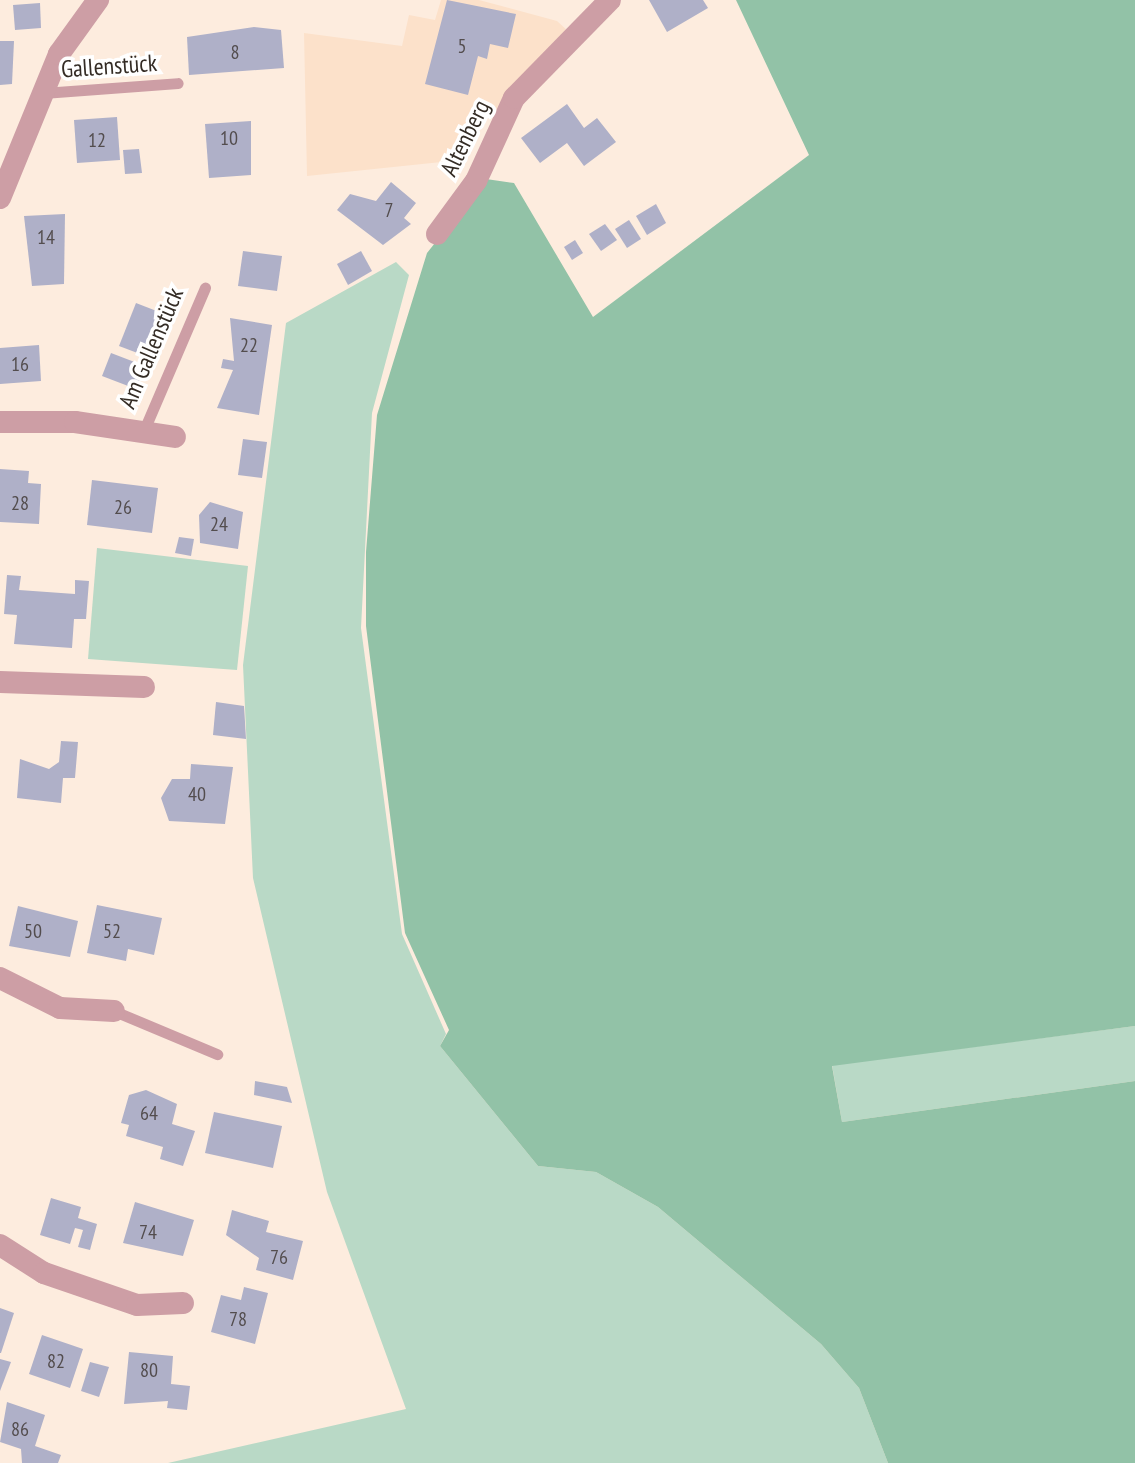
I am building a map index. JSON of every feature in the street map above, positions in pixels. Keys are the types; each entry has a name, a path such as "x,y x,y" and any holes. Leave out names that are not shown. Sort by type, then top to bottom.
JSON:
{"street":[{"path":"0,198 59,54 98,0"},
{"name":"Altenberg","path":"437,234 476,181 514,98 610,0"},
{"name":"Am Gallenstück","path":"0,422 144,430 175,437"},
{"path":"0,682 144,687"},
{"path":"0,978 60,1008 114,1011"},
{"path":"0,1245 44,1273 137,1305 183,1303"}],"lane":[{"name":"Gallenstück","path":"43,93 178,83"},
{"name":"Am Gallenstück","path":"144,430 205,288"},
{"path":"114,1011 217,1054"}],"shaded area":[{"path":"441,0 479,0 557,21 568,31 488,118 468,117 451,161 307,176 304,33 402,46 409,15 435,20"}],"green space":[{"path":"736,0 1135,0 1135,1026 832,1066 842,1122 1135,1081 1135,1463 888,1463 859,1388 821,1344 658,1207 596,1172 538,1166 440,1046 449,1030 405,933 366,626 366,552 377,415 427,253 486,179 514,183 593,317 809,155"},
{"path":"396,262 409,275 372,413 361,628 402,934 446,1034 440,1046 538,1166 596,1172 658,1207 821,1344 859,1388 888,1463 168,1463 406,1409 327,1192 253,878 243,665 286,323"},
{"path":"97,548 248,566 237,670 88,659"},
{"path":"1135,1026 1135,1081 842,1122 832,1065"}],"building":[{"path":"447,0 516,14 508,48 490,44 487,59 478,56 468,95 425,84"},
{"path":"649,0 703,0 708,8 667,32"},
{"path":"40,3 41,28 15,30 13,5"},
{"path":"254,27 281,30 284,68 189,75 187,37"},
{"path":"0,41 14,41 12,84 0,85"},
{"path":"567,104 584,128 597,118 616,142 584,166 567,143 540,163 521,138"},
{"path":"117,117 120,160 77,163 74,120"},
{"path":"251,121 251,175 209,178 205,124"},
{"path":"139,149 142,173 125,174 123,150"},
{"path":"391,182 416,203 404,218 411,224 383,245 337,210 350,194 376,201"},
{"path":"656,204 666,223 647,235 636,216"},
{"path":"65,214 64,284 32,286 24,216"},
{"path":"629,220 641,239 627,248 615,229"},
{"path":"605,224 617,240 601,251 589,234"},
{"path":"575,240 583,253 572,260 564,247"},
{"path":"243,251 282,256 277,291 238,286"},
{"path":"361,251 372,271 348,285 337,264"},
{"path":"136,303 172,317 156,360 119,346"},
{"path":"230,318 272,325 259,415 217,408 233,370 221,368 223,359 234,361"},
{"path":"39,345 41,381 0,384 0,348"},
{"path":"111,353 145,366 136,389 102,376"},
{"path":"243,439 267,442 262,478 238,475"},
{"path":"0,469 29,471 28,483 41,484 39,524 0,522"},
{"path":"92,480 158,488 152,533 87,525"},
{"path":"210,502 243,512 238,549 200,543 199,515"},
{"path":"179,537 194,539 191,556 175,553"},
{"path":"7,575 21,576 19,590 75,594 75,580 89,581 86,619 74,619 72,648 14,644 17,615 4,614"},
{"path":"216,702 244,706 246,739 213,735"},
{"path":"61,741 78,742 75,778 63,778 61,803 17,798 20,759 49,769 59,762"},
{"path":"191,764 233,767 225,824 169,821 161,798 172,779 190,779"},
{"path":"97,905 162,918 154,955 128,949 126,961 87,953"},
{"path":"18,906 78,921 70,957 9,946"},
{"path":"255,1081 287,1087 292,1103 254,1095"},
{"path":"146,1090 177,1104 172,1124 195,1131 183,1166 160,1159 163,1147 126,1136 129,1125 121,1123 129,1095"},
{"path":"214,1112 282,1126 273,1168 205,1153"},
{"path":"51,1198 81,1207 78,1218 97,1224 90,1250 78,1247 83,1230 75,1228 70,1244 40,1235"},
{"path":"135,1202 194,1220 183,1256 123,1243"},
{"path":"232,1210 269,1221 266,1232 303,1241 293,1280 256,1270 259,1258 226,1235"},
{"path":"244,1287 268,1293 255,1344 211,1332 221,1295 241,1300"},
{"path":"0,1308 14,1313 1,1353 0,1353"},
{"path":"42,1335 83,1349 70,1388 29,1374"},
{"path":"129,1352 173,1356 171,1384 190,1386 187,1410 167,1408 168,1401 124,1404"},
{"path":"0,1359 11,1362 0,1391"},
{"path":"90,1362 109,1367 99,1397 81,1391"},
{"path":"7,1402 45,1415 35,1446 61,1455 58,1463 22,1463 21,1449 0,1442"}]}
